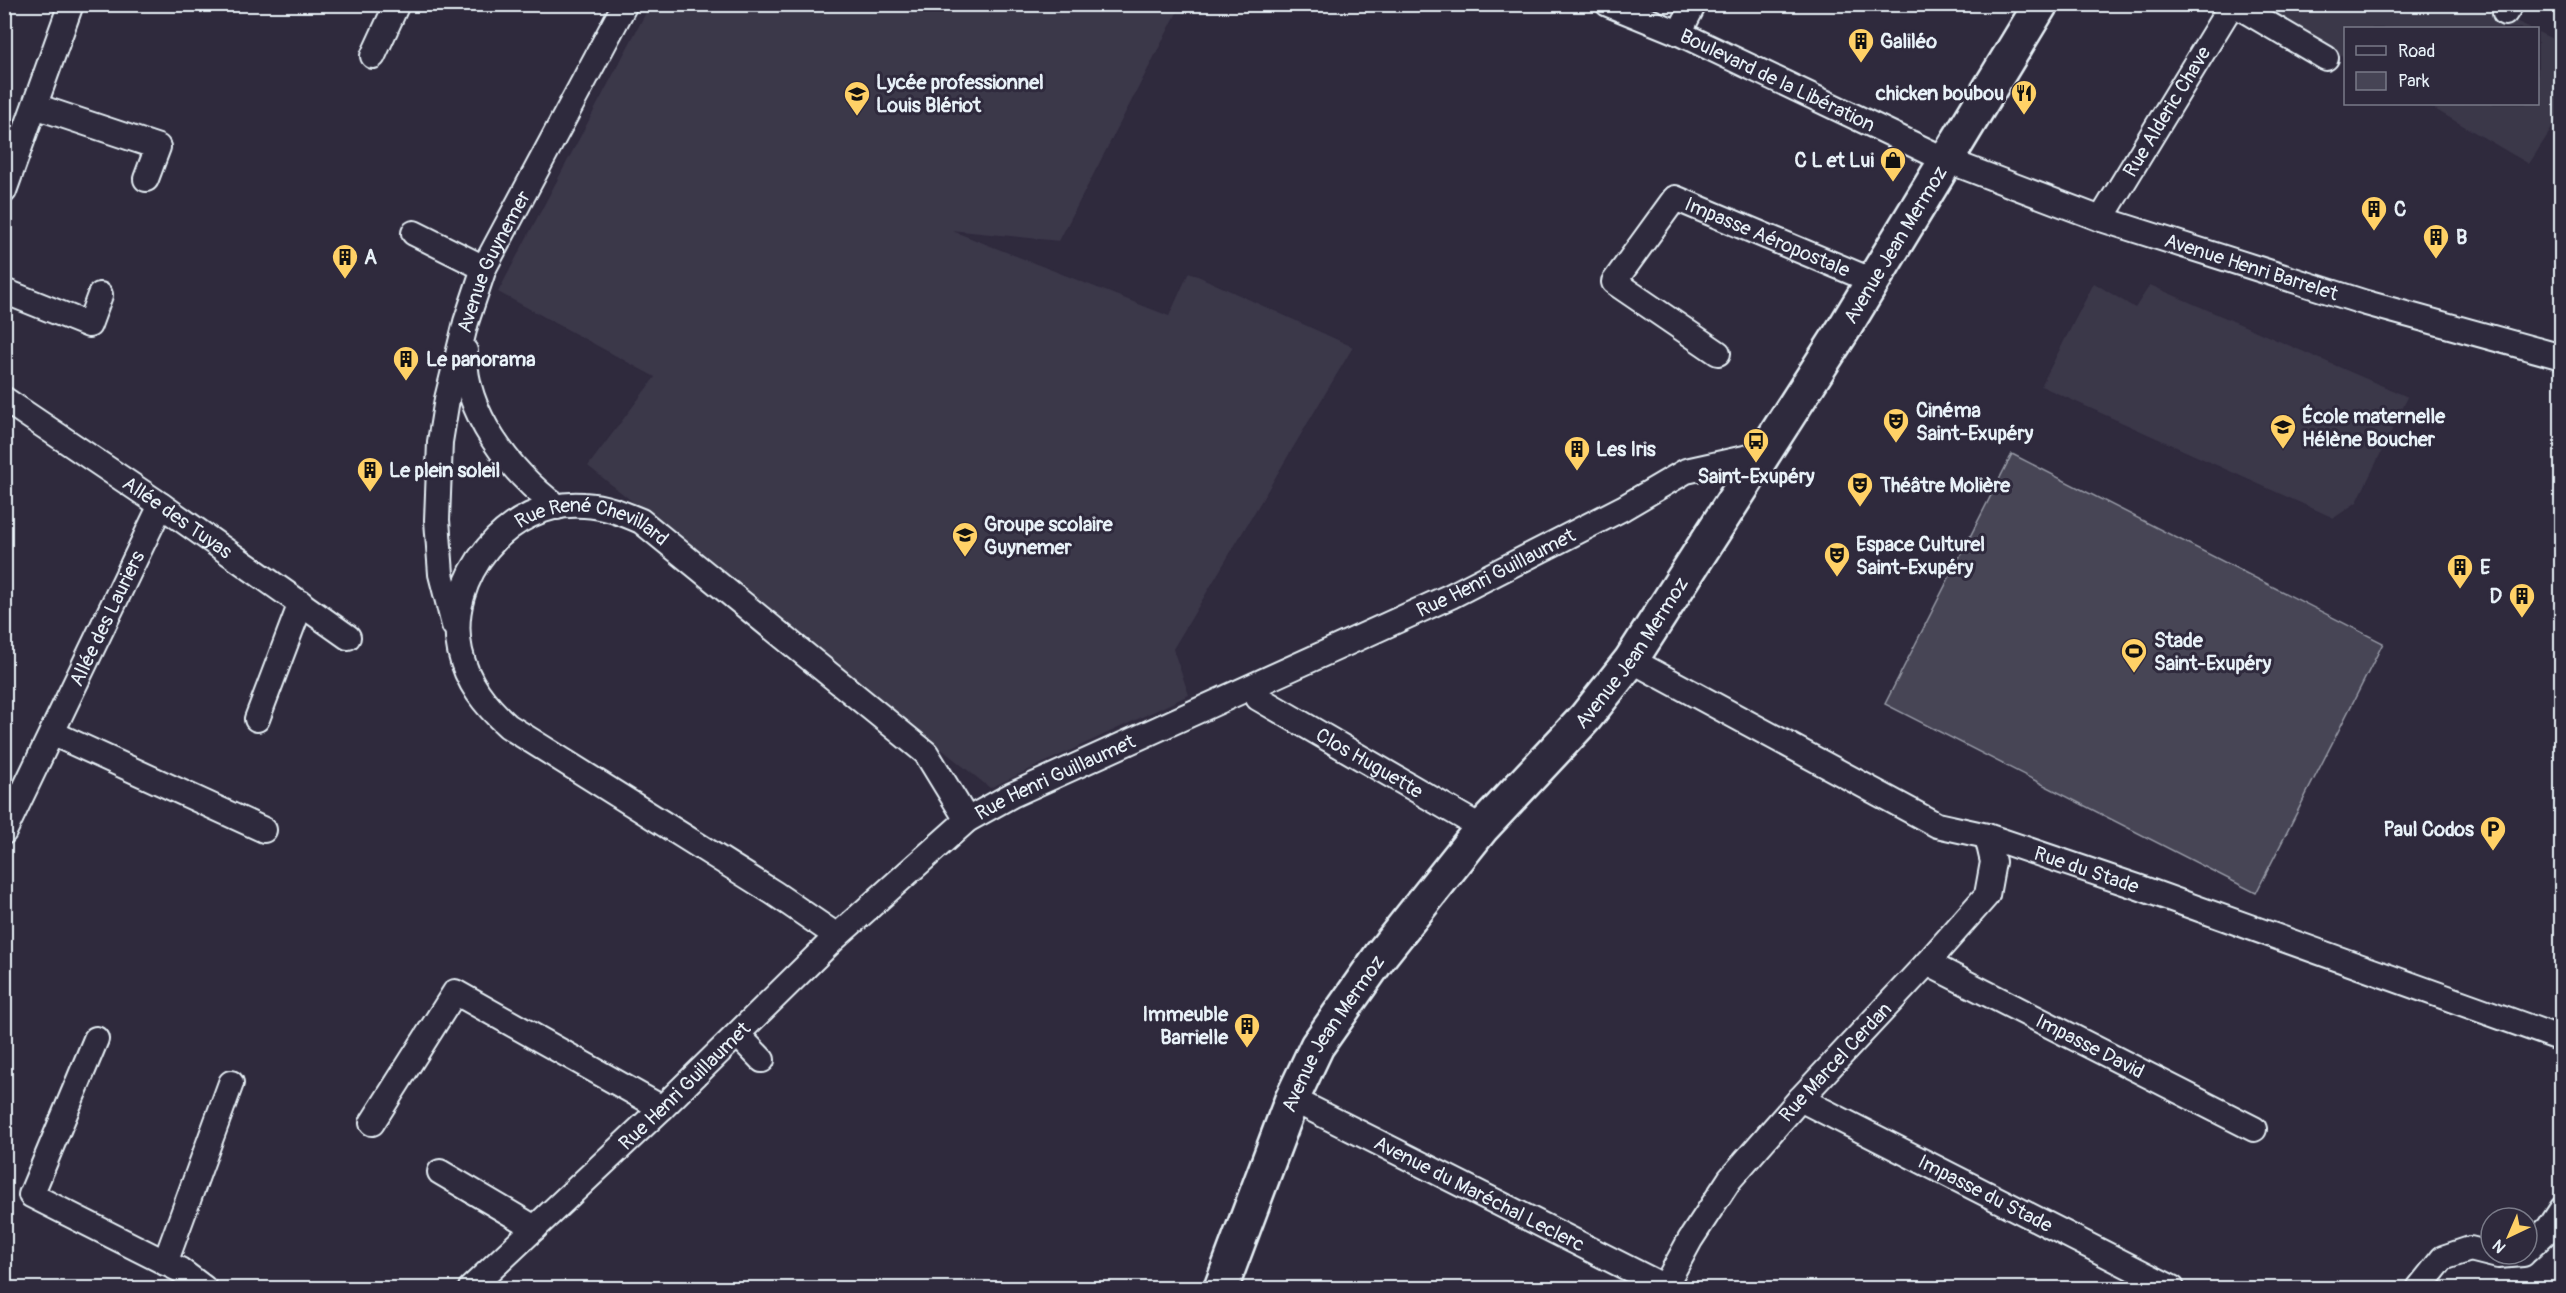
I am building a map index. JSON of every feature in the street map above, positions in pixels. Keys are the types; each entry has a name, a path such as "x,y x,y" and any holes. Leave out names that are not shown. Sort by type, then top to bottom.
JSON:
{"street":[{"path":"4,191 11,151 35,106 71,4"},
{"path":"373,56 397,4"},
{"name":"Avenue Guynemer","path":"460,650 441,574 437,520 440,442 466,322 484,268 626,4"},
{"name":"Boulevard de la Libération","path":"1608,4 1679,33 1946,160"},
{"path":"1679,33 1694,4"},
{"name":"Avenue Jean Mermoz","path":"1221,1288 1292,1099 1317,1046 1374,964 1482,828 1585,718 1632,660 1873,281 2041,4"},
{"path":"2233,4 2326,58"},
{"name":"Rue Alderic Chave","path":"2101,219 2233,4"},
{"path":"35,106 158,147 146,179"},
{"name":"Avenue Henri Barrelet","path":"1946,160 2101,219 2366,303 2562,357"},
{"name":"Impasse Aéropostale","path":"1718,353 1614,282 1675,198 1873,281"},
{"path":"414,233 484,268"},
{"path":"4,291 89,325 100,295"},
{"path":"466,322 464,366 472,396 487,427 505,457 530,487 558,507"},
{"name":"Allée des Tuyas","path":"4,399 161,505 348,637"},
{"name":"Rue Henri Guillaumet","path":"471,1288 738,1035 837,936 967,820 1012,795 1451,596 1623,508 1686,471 1763,453"},
{"name":"Rue René Chevillard","path":"837,936 774,893 508,726 486,705 474,688 460,650 458,619 464,588 477,560 497,537 522,519 558,507 582,504 612,509 641,521 664,537 926,753 967,820"},
{"name":"Allée des Lauriers","path":"4,832 161,505"},
{"path":"257,719 301,603"},
{"name":"Rue du Stade","path":"1632,660 1937,825 1987,836 2562,1039"},
{"name":"Clos Huguette","path":"1258,698 1482,828"},
{"path":"52,733 264,830"},
{"name":"Rue Marcel Cerdan","path":"1665,1288 1690,1240 1730,1179 1987,895 1993,862 1987,836"},
{"name":"Impasse David","path":"1927,963 2254,1129"},
{"path":"372,1123 455,992 662,1108"},
{"path":"738,1035 762,1060"},
{"path":"96,1039 31,1195 173,1266 204,1288"},
{"path":"173,1266 231,1083"},
{"name":"Avenue du Maréchal Leclerc","path":"1292,1099 1665,1288"},
{"name":"Impasse du Stade","path":"1800,1099 2172,1288"},
{"path":"440,1172 536,1228"},
{"path":"2539,1239 2549,1229 2562,1209"},
{"path":"173,1266 194,1228"},
{"path":"2419,1288 2443,1258 2470,1249 2479,1251"}],"shaded area":[{"path":"650,5 1181,5 1059,241 950,230 1169,316 1189,272 1353,347 1173,649 1189,695 990,788 588,466 655,377 498,292"},
{"path":"2256,5 2505,5 2500,14 2529,27 2344,27 2344,56"},
{"path":"2539,32 2561,43 2561,114 2529,164 2428,105 2539,105"},
{"name":"École maternelle Hélène Boucher","path":"2094,283 2135,308 2150,285 2408,397 2357,502 2334,518 2041,386"}],"green space":[{"name":"Stade Saint-Exupéry","path":"2012,454 2383,643 2256,893 1885,704"}],"place":[{"name":"Galiléo","path":"1861,64"},
{"name":"chicken boubou","path":"2024,116"},
{"name":"Lycée professionnel Louis Blériot","path":"857,117"},
{"name":"C L et Lui","path":"1893,183"},
{"name":"C","path":"2374,232"},
{"name":"B","path":"2436,260"},
{"name":"A","path":"345,280"},
{"name":"Le panorama","path":"406,382"},
{"name":"Cinéma Saint-Exupéry","path":"1896,444"},
{"name":"École maternelle Hélène Boucher","path":"2283,450"},
{"name":"Saint-Exupéry","path":"1756,464"},
{"name":"Les Iris","path":"1577,472"},
{"name":"Le plein soleil","path":"370,493"},
{"name":"Théâtre Molière","path":"1860,508"},
{"name":"Groupe scolaire Guynemer","path":"965,558"},
{"name":"Espace Culturel Saint-Exupéry","path":"1837,578"},
{"name":"E","path":"2460,590"},
{"name":"D","path":"2522,619"},
{"name":"Stade Saint-Exupéry","path":"2134,674"},
{"name":"Paul Codos","path":"2493,852"},
{"name":"Immeuble Barrielle","path":"1247,1049"}]}
